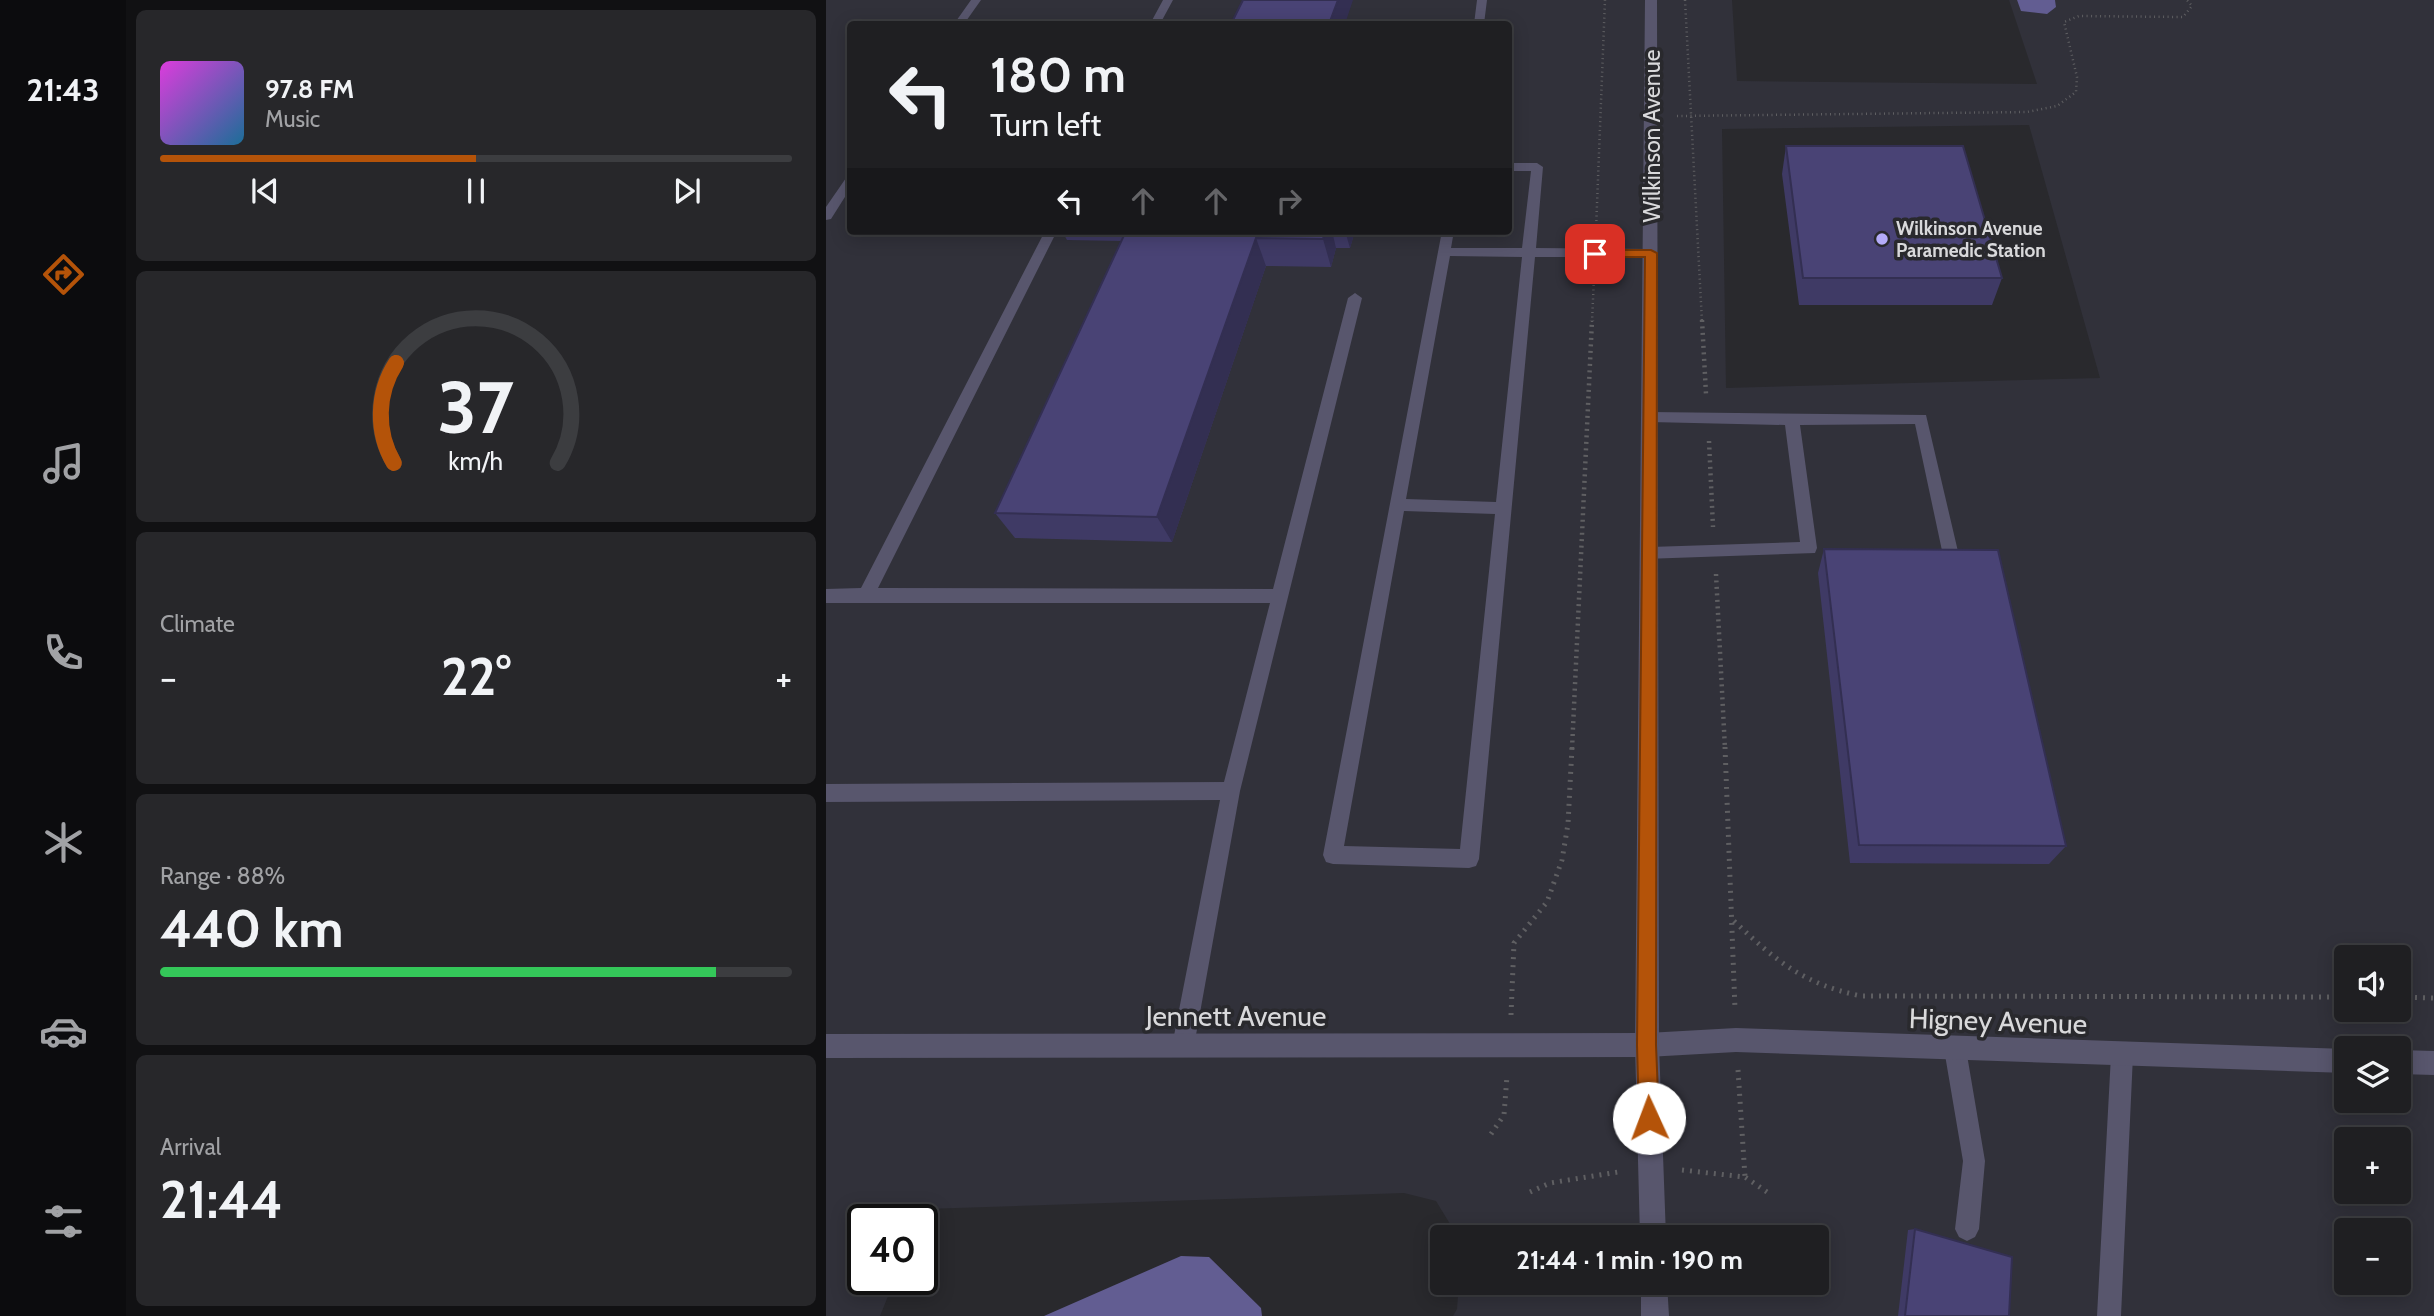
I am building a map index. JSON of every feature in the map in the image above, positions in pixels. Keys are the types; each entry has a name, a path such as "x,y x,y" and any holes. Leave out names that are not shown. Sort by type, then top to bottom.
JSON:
{"street":[{"name":"Wilkinson Avenue","path":"1651,0 1647,1045 1652,1225"},
{"name":"Higney Avenue","path":"1647,1045 1736,1040 2334,1061"},
{"name":"Jennett Avenue","path":"826,1046 1647,1045"},
{"path":"2411,1062 2434,1063"},
{"path":"1654,1295 1655,1316"}],"lane":[{"path":"961,21 976,0"},
{"path":"1158,21 1168,0"},
{"path":"1479,21 1482,0"},
{"path":"1447,235 1333,855 1469,859 1536,167 1512,167"},
{"path":"826,216 847,185"},
{"path":"866,595 1049,235"},
{"path":"1444,252 1651,253"},
{"path":"1183,1046 1231,791 1355,298"},
{"path":"1650,417 1921,419 1952,559"},
{"path":"1650,554 1809,548 1792,420"},
{"path":"1399,505 1502,508"},
{"path":"826,596 1280,596"},
{"path":"826,793 1231,791"},
{"path":"1955,1049 1973,1161 1967,1229"},
{"path":"2109,1316 2122,1055"}],"path":[{"path":"1491,1134 1504,1115 1514,943 1540,917 1560,875 1568,824 1605,0"},
{"path":"1685,0 1745,1177"},
{"path":"1652,116 2027,112 2057,106 2076,92 2077,77 2064,22 2079,16 2183,17 2192,6 2187,0"},
{"path":"1733,920 1776,962 1797,977 1826,990 1861,996 2334,997"},
{"path":"2411,998 2434,998"},
{"path":"1530,1192 1550,1183 1650,1167 1745,1177 1767,1192"}],"shaded area":[{"path":"826,0 1732,0 1737,81 2037,84 2009,0 2017,0 2022,11 2056,7 2055,0 2434,0 2434,1316 1453,1316 1457,1309 1458,1295 1829,1295 1829,1225 1451,1225 1436,1201 1404,1193 938,1209 938,1204 847,1204 847,1295 889,1295 880,1316 826,1316","holes":["2029,125 2100,378 1726,388 1722,129"]},
{"path":"2017,0 2055,0 2056,7 2047,14 2021,11"},
{"path":"1181,1256 1209,1257 1261,1308 1262,1316 1044,1316"}],"building":[{"path":"1243,0 1338,0 1330,21 1232,21"},
{"name":"Wilkinson Avenue Paramedic Station","path":"1786,146 1963,146 2002,278 1803,278"},
{"path":"1124,235 1324,235 1323,239 1256,238 1157,517 995,513"},
{"path":"1824,549 1998,550 2066,846 1859,845"},
{"path":"1915,1229 2012,1257 2009,1316 1905,1316"}],"place":[{"name":"Wilkinson Avenue Paramedic Station","path":"1882,239"}],"route":[{"path":"1595,254 1651,253 1647,1045 1649,1118"}]}
